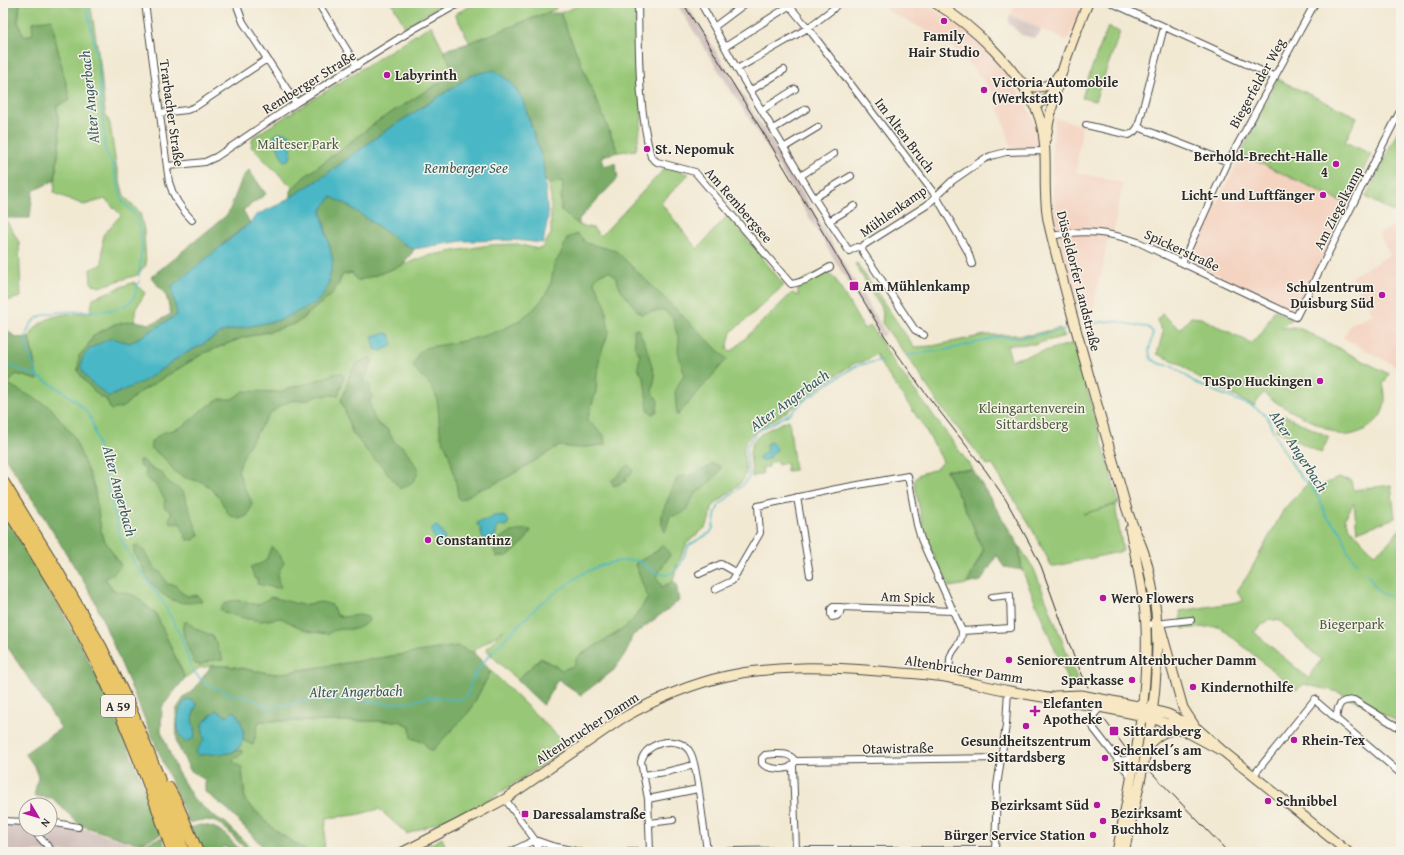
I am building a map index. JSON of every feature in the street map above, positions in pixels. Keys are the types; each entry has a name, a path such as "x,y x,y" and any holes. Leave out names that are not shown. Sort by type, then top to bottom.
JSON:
{"highway":[{"name":"A 59","path":"3,483 52,563 101,648 127,702 147,750 183,852"},
{"name":"A 59","path":"3,501 45,568 93,655 118,706 140,758 173,852"},
{"path":"147,750 176,803 197,852"}],"main road":[{"name":"Düsseldorfer Landstraße","path":"934,3 958,18 977,34 1002,60 1018,80 1034,106 1041,125 1045,149 1046,205 1052,236 1126,508 1146,625 1146,676 1135,754 1116,852"},
{"path":"1045,149 1057,86 1063,66 1088,3"},
{"path":"1018,80 1030,87 1046,86 1053,83 1063,66"},
{"path":"1034,106 1049,97 1057,86"},
{"name":"Düsseldorfer Landstraße","path":"1126,508 1144,551 1158,624"},
{"path":"1124,852 1139,787 1153,714 1158,624"},
{"path":"1158,624 1183,708 1191,722 1224,752 1348,852"},
{"name":"Altenbrucher Damm","path":"403,852 505,799 615,723 638,709 675,692 718,678 753,671 790,667 808,667 950,678 1101,708 1142,712"},
{"name":"Altenbrucher Damm","path":"1039,696 1081,695 1142,712"},
{"path":"1142,712 1174,716 1198,729"},
{"path":"1153,714 1224,752"},
{"path":"1147,746 1162,733 1181,729"}],"street":[{"name":"Trarbacher Straße","path":"145,3 170,182 174,197 179,206 192,220"},
{"path":"236,3 243,22 296,103"},
{"path":"318,3 357,66"},
{"name":"Remberger Straße","path":"168,166 205,162 216,157 296,103 414,29 460,3"},
{"name":"Am Rembergsee","path":"638,3 641,92 643,114 651,157 657,162 695,172 790,283 798,283 808,279 830,267"},
{"path":"706,3 703,7 725,47 829,221 849,251 857,247 862,248 914,330 924,335"},
{"path":"714,27 746,3"},
{"path":"738,69 808,28 833,9 838,3"},
{"path":"1112,3 1276,77"},
{"name":"Biegerfelder Weg","path":"1182,263 1228,162 1276,77 1315,3"},
{"path":"725,47 788,4"},
{"name":"Im Alten Bruch","path":"788,4 936,196 968,252 972,264"},
{"path":"1086,125 1129,135 1138,127 1164,27"},
{"path":"160,113 187,110 194,107 267,59"},
{"path":"750,91 784,70"},
{"path":"762,110 795,90"},
{"path":"773,129 806,109"},
{"name":"Am Ziegelkamp","path":"1296,317 1401,109"},
{"path":"785,147 818,127"},
{"path":"1138,127 1228,162"},
{"name":"Mühlenkamp","path":"862,248 864,245 927,205 967,170 991,156 1006,152 1045,149"},
{"path":"802,175 834,154"},
{"path":"814,198 851,176"},
{"path":"829,221 854,206"},
{"name":"Spickerstraße","path":"1052,236 1075,232 1105,233 1121,236 1138,242 1296,317"},
{"path":"714,589 732,581 760,533 758,506 908,476 916,525 953,611"},
{"path":"797,497 810,575"},
{"path":"699,574 720,564 737,573"},
{"path":"950,678 951,654 958,645 962,631 1011,628 1010,595 992,597"},
{"name":"Am Spick","path":"841,607 953,611 962,631"},
{"path":"1146,625 1191,620"},
{"path":"671,852 796,850 995,851 997,786 1006,725 1008,690"},
{"path":"1336,719 1338,708 1341,703 1345,700 1354,700 1401,728"},
{"path":"1253,776 1316,701 1401,774"},
{"path":"1101,708 1094,714 1091,724 1139,787"},
{"path":"650,852 648,799 641,762 642,756 647,750 662,743 676,743 684,745 691,754 698,789 707,851"},
{"path":"1117,759 1122,761 1127,760 1135,754"},
{"name":"Otawistraße","path":"794,763 792,757 788,755 765,755 762,758 762,763 768,768 789,768 794,763 1002,758"},
{"path":"794,763 796,850"},
{"path":"643,775 666,772 694,765"},
{"path":"648,799 698,789"},
{"path":"505,799 535,840 540,852"},
{"path":"650,823 673,820"},
{"path":"3,821 18,822"},
{"path":"58,823 78,827"},
{"path":"39,837 53,852"},
{"path":"510,852 535,840 552,846 580,852"},
{"path":"629,852 642,852"}],"shaded area":[{"path":"676,3 686,3 774,145 886,334 881,337 768,149"},
{"path":"879,3 922,3 960,25 971,34 1001,67 1020,94 1031,114 1038,136 1039,147 1011,148 993,93 971,66 952,46 920,27 895,15"},
{"path":"1016,3 1083,3 1067,41 1010,15"},
{"path":"1010,15 1041,29 1039,34 1034,38 1021,35 1008,22"},
{"path":"1055,118 1082,125 1076,172 1123,183 1114,228 1106,244 1093,315 1080,317 1057,230 1052,178 1052,144"},
{"path":"1241,154 1347,204 1296,312 1190,261"},
{"name":"Schulzentrum Duisburg Süd","path":"1401,221 1401,369 1343,338 1351,324 1373,314 1352,276 1390,255 1379,234"},
{"path":"3,821 18,822 18,837 58,837 58,825 78,827 137,845 140,852 3,852"}],"green space":[{"path":"3,3 20,3 18,22 24,37 33,34 32,22 52,19 70,100 57,106 60,138 55,180 33,191 30,218 5,218 3,215 3,131 5,111 3,83"},
{"path":"20,3 90,3 100,63 105,113 110,124 116,165 124,196 140,213 144,230 146,265 137,275 99,287 91,283 90,269 102,265 103,235 121,215 105,199 84,205 54,193 60,138 57,106 69,100 52,20 33,34 24,37 18,22"},
{"path":"392,3 442,3 442,4 405,27"},
{"path":"477,3 554,3 556,9 470,43 455,14"},
{"path":"585,3 636,3 642,119 636,150 618,152 560,13"},
{"path":"547,13 560,13 618,152 602,156 603,166 615,163 618,178 579,219 579,225 561,211 563,181 549,184 545,181 543,162 522,98 472,75 381,134 324,176 291,197 291,190 303,178 378,121 455,73 443,50 463,45"},
{"name":"Malteser Park","path":"431,25 455,73 378,121 303,178 293,188 251,147 253,137"},
{"path":"1108,27 1120,32 1095,101 1082,98 1092,67"},
{"path":"1277,79 1357,117 1345,142 1371,154 1347,204 1241,154"},
{"path":"1401,124 1401,216 1366,197"},
{"path":"666,167 689,174 661,203 697,249 728,215 784,285 731,332 727,349 732,351 792,293 798,296 798,283 826,269 828,275 834,277 864,329 871,326 897,367 973,470 946,470 971,521 983,551 967,584 949,587 925,537 914,481 920,474 936,469 943,461 924,427 882,366 876,354 863,362 855,363 827,381 788,411 758,429 749,437 743,448 746,474 742,482 713,506 707,526 687,543 677,566 673,581 662,587 656,577 670,555 659,550 635,564 648,598 635,617 623,629 574,666 562,670 541,658 517,680 486,649 504,630 475,650 474,653 457,646 275,674 228,666 211,666 199,668 185,678 175,656 134,595 113,590 105,578 121,566 102,536 94,486 7,384 16,374 38,380 29,337 37,326 58,315 90,313 93,298 134,282 145,293 135,310 135,321 115,324 94,335 79,356 78,371 84,380 100,397 106,399 111,410 123,407 137,394 204,353 242,338 297,323 332,294 342,275 352,273 357,280 376,275 426,256 489,245 517,244 538,249 542,248 551,234 551,199 549,184 563,181 563,193 560,199 579,225 593,228 601,236"},
{"path":"249,170 266,194 243,210 250,223 225,242 173,296 177,315 130,343 89,349 184,354 222,332 280,320 333,261 321,211 331,196 353,208 414,249 403,265 376,275 357,281 352,273 342,275 332,294 297,323 242,338 204,353 137,394 123,407 111,410 106,399 100,397 84,380 78,371 79,356 94,335 115,324 135,321 149,324 171,314 166,295 151,277 228,214 243,176"},
{"path":"3,215 19,242 21,297 3,302"},
{"path":"578,234 586,243 616,251 727,359 677,416 675,392 684,374 678,351 679,340 672,317 664,310 640,314 621,290 615,276 609,271 600,274 594,281 605,304 609,331 600,356 596,392 587,420 604,435 605,445 576,448 559,446 508,477 490,486 477,490 460,500 458,497 456,481 448,452 442,440 439,427 438,405 435,394 431,386 413,366 418,354 424,348 458,342 492,333 508,327 523,318 536,306 549,289 554,265 567,238"},
{"name":"Kleingartenverein Sittardsberg","path":"857,263 914,347 932,346 985,335 1029,335 1060,328 1065,336 1036,344 1007,345 1011,360 1074,343 1119,503 1083,514 1115,505 1123,551 1052,567 1032,529 992,464 987,465 940,406 914,366 882,323 883,311 855,264"},
{"name":"TuSpo Huckingen","path":"1274,310 1292,319 1281,328 1295,327 1303,330 1389,374 1383,384 1385,392 1384,406 1375,423 1354,434 1341,435 1284,407 1263,393 1254,406 1197,377 1179,363 1157,354 1163,332 1157,321 1162,314 1180,329 1191,317 1201,318 1251,343 1262,333"},
{"path":"3,326 16,338 29,337 38,380 16,374 8,384 50,407 73,435 94,486 102,536 121,566 112,575 105,578 113,590 134,595 156,614 185,678 162,707 161,731 177,771 193,798 212,815 226,823 255,852 239,843 227,830 212,821 202,820 189,823 92,595 3,454"},
{"path":"634,329 638,329 646,346 655,377 652,391 658,401 657,411 653,414 648,410 644,378 638,368 640,355 635,348"},
{"path":"371,358 373,360 365,381 371,386 369,392 373,396 370,400 370,405 374,418 379,425 387,429 396,444 402,446 411,457 418,470 414,480 410,484 400,489 352,432 341,400 353,369 357,364"},
{"path":"341,373 344,377 338,396 315,396 308,400 291,401 280,406 271,413 264,422 246,450 238,470 244,487 252,502 247,516 239,519 229,515 220,499 210,487 202,482 186,478 176,473 165,459 151,448 151,442 162,433 185,425 203,409 220,399 232,399 244,391 281,392 292,387"},
{"path":"1284,415 1329,437 1321,453 1276,430"},
{"path":"789,420 795,470 787,471 786,463 778,465 777,461 769,463 769,467 762,468 763,473 752,477 750,454 754,441 764,432"},
{"path":"139,460 143,460 149,467 161,472 167,481 183,492 199,535 194,540 187,540 180,523 173,524 169,520 172,513 164,507 165,499 154,483 149,481 145,476 146,471 139,464"},
{"path":"713,463 721,467 717,475 695,495 685,511 680,514 670,516 665,532 662,525 662,513 677,478 695,474"},
{"path":"628,465 633,469 631,475 626,478 626,481 614,486 611,481"},
{"path":"946,470 973,470 1019,546 1022,570 1004,567 997,555 981,581 967,584 983,551 971,521"},
{"name":"Biegerpark","path":"1338,478 1351,480 1353,490 1391,485 1395,518 1357,532 1354,503 1345,518 1350,528 1374,554 1385,546 1401,528 1401,723 1338,692 1304,684 1296,690 1219,626 1183,629 1180,611 1244,601 1237,591 1248,575 1284,509 1310,481 1318,492 1321,486","holes":["1269,619 1280,621 1321,660 1308,678 1254,632"]},
{"path":"3,513 46,584 98,679 145,789 161,834 142,843 125,840 80,825 58,804 58,797 34,796 38,777 34,766 25,753 61,728 9,649 3,647"},
{"path":"525,529 531,530 530,533 514,552 507,556 497,557 494,551 496,541 509,533"},
{"path":"663,544 670,555 656,577 662,587 673,581 676,583 679,601 632,636 628,649 614,670 581,695 558,679 543,705 517,680 541,658 562,670 574,666 577,657 623,629 635,617 648,598 635,564 658,550"},
{"path":"138,545 146,553 154,568 161,573 167,584 175,585 187,596 197,595 202,601 182,603 169,598 157,590 148,579 134,554 134,546"},
{"path":"1019,546 1034,569 1080,686 1070,686 1022,570"},
{"path":"272,547 280,555 284,563 278,574 278,580 281,587 277,588 257,584 258,579 255,579 250,567 266,560"},
{"path":"271,597 302,605 321,602 332,605 336,614 342,617 359,615 368,617 369,621 357,628 338,630 328,634 311,632 302,629 281,618 261,621 225,613 220,609 228,602 232,601 242,601 258,605"},
{"path":"184,622 187,622 198,630 213,636 223,660 212,660 200,665 195,664 184,637"},
{"path":"457,646 474,653 491,671 469,712 431,752 423,742 411,738 410,726 399,721 259,721 253,745 243,740 243,730 222,714 202,724 204,740 201,744 220,753 229,753 241,750 243,753 232,761 242,768 245,801 276,831 308,852 268,852 226,808 205,792 205,780 190,770 177,744 176,710 185,696 194,690 211,666 228,666 275,674"},
{"path":"491,671 569,747 479,807 407,834 379,809 356,815 326,818 324,851 308,852 276,831 245,801 242,768 231,761 243,753 241,750 232,753 240,747 243,740 253,745 259,721 399,721 410,726 411,738 423,742 469,712"},
{"path":"200,825 215,828 220,831 243,852 237,852 234,848 223,847 218,852 200,852 190,828"},
{"path":"162,837 166,852 142,852 140,846"},
{"path":"442,838 448,852 417,852"}],"water":[{"name":"Remberger See","path":"494,70 511,82 522,98 543,162 548,217 543,243 515,240 462,241 414,249 402,243 346,204 331,197 321,211 333,261 328,286 319,300 310,306 280,320 222,332 184,354 144,381 109,397 86,376 82,370 81,364 83,357 91,348 111,338 130,343 177,315 172,286 250,223 256,215 282,203 324,176 381,134 472,75"},
{"path":"279,133 285,133 292,136 291,155 288,160 284,161 274,138 274,136"},
{"path":"386,333 390,335 393,345 381,351 375,349 372,336"},
{"path":"771,442 777,448 776,451 770,458 762,461 759,460 761,455 767,451 766,444"},
{"path":"494,516 502,516 509,521 507,525 497,526 496,534 493,538 487,540 482,537 480,527 477,525 478,522"},
{"path":"437,526 441,530 444,537 445,549 436,543 431,532 433,527"},
{"path":"190,699 197,704 192,718 195,735 193,739 185,742 181,738 179,732 178,719 181,706"},
{"path":"216,710 226,716 235,711 243,727 243,739 241,744 230,753 197,754 196,751 204,740 202,724"}],"waterway":[{"name":"Alter Angerbach","path":"86,3 98,64 105,150 113,165 122,201 136,215 141,232 142,248 139,276"},
{"name":"Alter Angerbach","path":"139,281 133,299 120,308 105,311 71,311 54,313 40,317 30,326 26,341 27,350 37,376 76,401 83,407 92,421 120,537 136,566 161,599 180,634 192,669 204,683 230,694 250,698 270,708 305,701 356,700 391,704 411,702 429,697 458,700 464,698 467,696 471,682 481,665 497,647 541,603 582,574 599,566 618,561 637,560 657,573 666,575 676,570 680,565 689,545 710,533 713,528 719,505 743,485 749,477 746,448 758,431 791,413 805,400 856,366 882,360"},
{"name":"Alter Angerbach","path":"1089,323 1112,321 1148,327 1153,332 1149,351 1151,359 1160,364 1173,366 1197,384 1254,407 1266,415 1278,441 1301,477 1309,484 1319,498 1326,516 1342,533 1348,552 1357,563"},
{"name":"Alter Angerbach","path":"907,355 946,350 999,337 1019,338 1067,329"},
{"path":"3,363 37,376"},
{"name":"Alter Angerbach","path":"1367,574 1381,593 1401,602"}],"tram line":[{"path":"683,3 772,147 884,335 920,386 986,471 1006,500 1041,566 1074,657 1088,687"},
{"path":"1104,719 1127,750"},
{"path":"1151,772 1228,852"}],"place":[{"name":"Family Hair Studio","path":"944,21"},
{"name":"Labyrinth","path":"387,75"},
{"name":"Victoria Automobile (Werkstatt)","path":"984,90"},
{"name":"St. Nepomuk","path":"647,149"},
{"name":"Berhold-Brecht-Halle 4","path":"1336,164"},
{"name":"Licht- und Luftfänger","path":"1323,195"},
{"name":"Am Mühlenkamp","path":"854,286"},
{"name":"Schulzentrum Duisburg Süd","path":"1382,295"},
{"name":"TuSpo Huckingen","path":"1320,381"},
{"name":"Constantinz","path":"428,540"},
{"name":"Wero Flowers","path":"1103,598"},
{"name":"Seniorenzentrum Altenbrucher Damm","path":"1009,660"},
{"name":"Sparkasse","path":"1132,680"},
{"name":"Kindernothilfe","path":"1193,687"},
{"name":"Elefanten Apotheke","path":"1035,711"},
{"name":"Gesundheitszentrum Sittardsberg","path":"1026,726"},
{"name":"Sittardsberg","path":"1114,731"},
{"name":"Rhein-Tex","path":"1294,740"},
{"name":"Schenkel´s am Sittardsberg","path":"1105,758"},
{"name":"Schnibbel","path":"1268,801"},
{"name":"Bezirksamt Süd","path":"1097,805"},
{"name":"Daressalamstraße","path":"525,814"},
{"name":"Bezirksamt Buchholz","path":"1103,821"},
{"name":"Bürger Service Station","path":"1093,835"}]}
